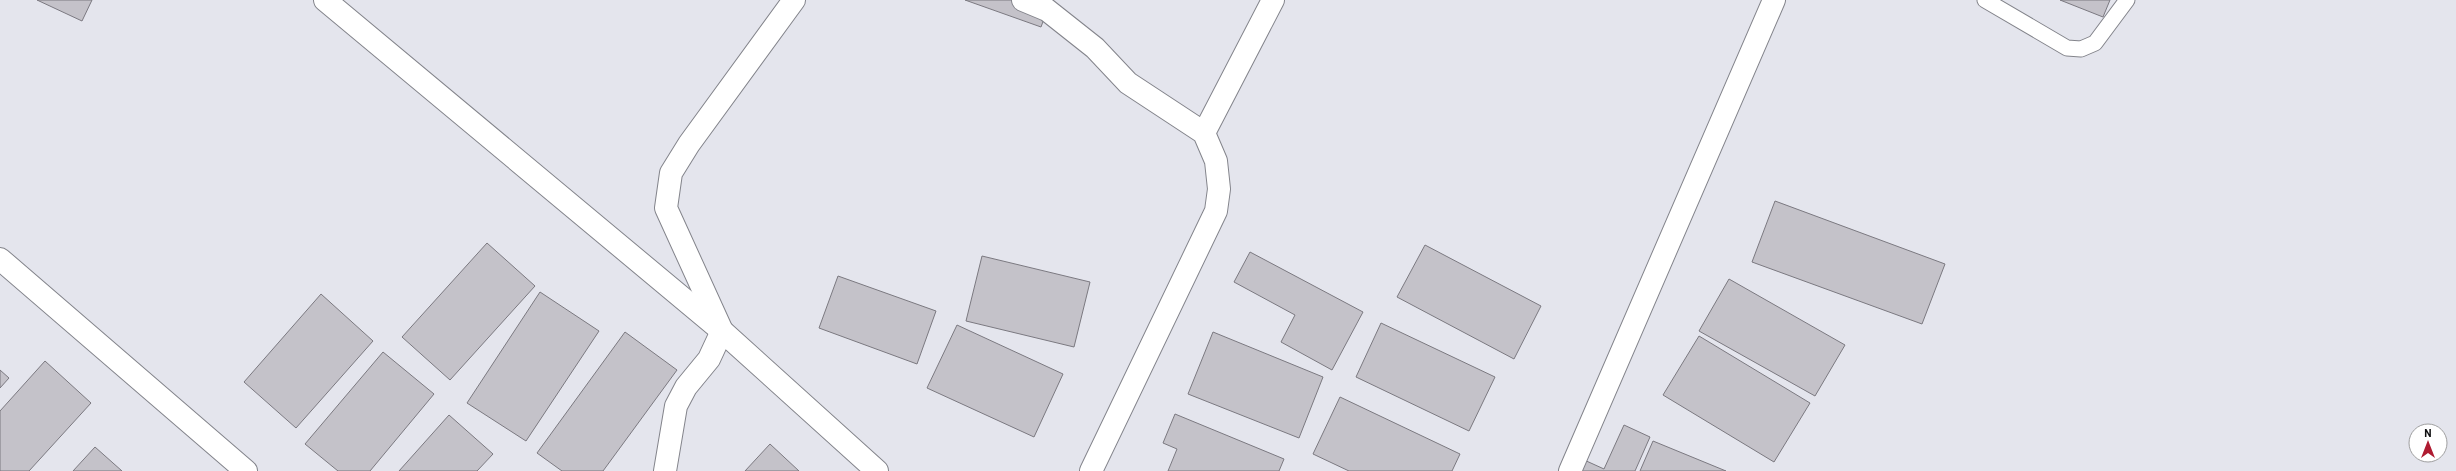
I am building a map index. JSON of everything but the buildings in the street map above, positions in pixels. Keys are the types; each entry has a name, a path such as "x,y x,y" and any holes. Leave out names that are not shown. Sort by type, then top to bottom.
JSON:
{"street":[{"path":"325,0 722,331 877,471"},
{"path":"722,331 666,208 672,173 689,144 794,0"},
{"path":"1023,0 1047,10 1095,48 1128,83 1204,133 1216,161 1219,189 1216,211 1091,471"},
{"path":"1204,133 1273,0"},
{"path":"1570,471 1774,0"},
{"path":"0,259 246,471"},
{"path":"665,471 676,406 686,387 709,358 722,331"}],"lane":[{"path":"1985,0 2067,48 2081,50 2096,43 2127,0"}]}
